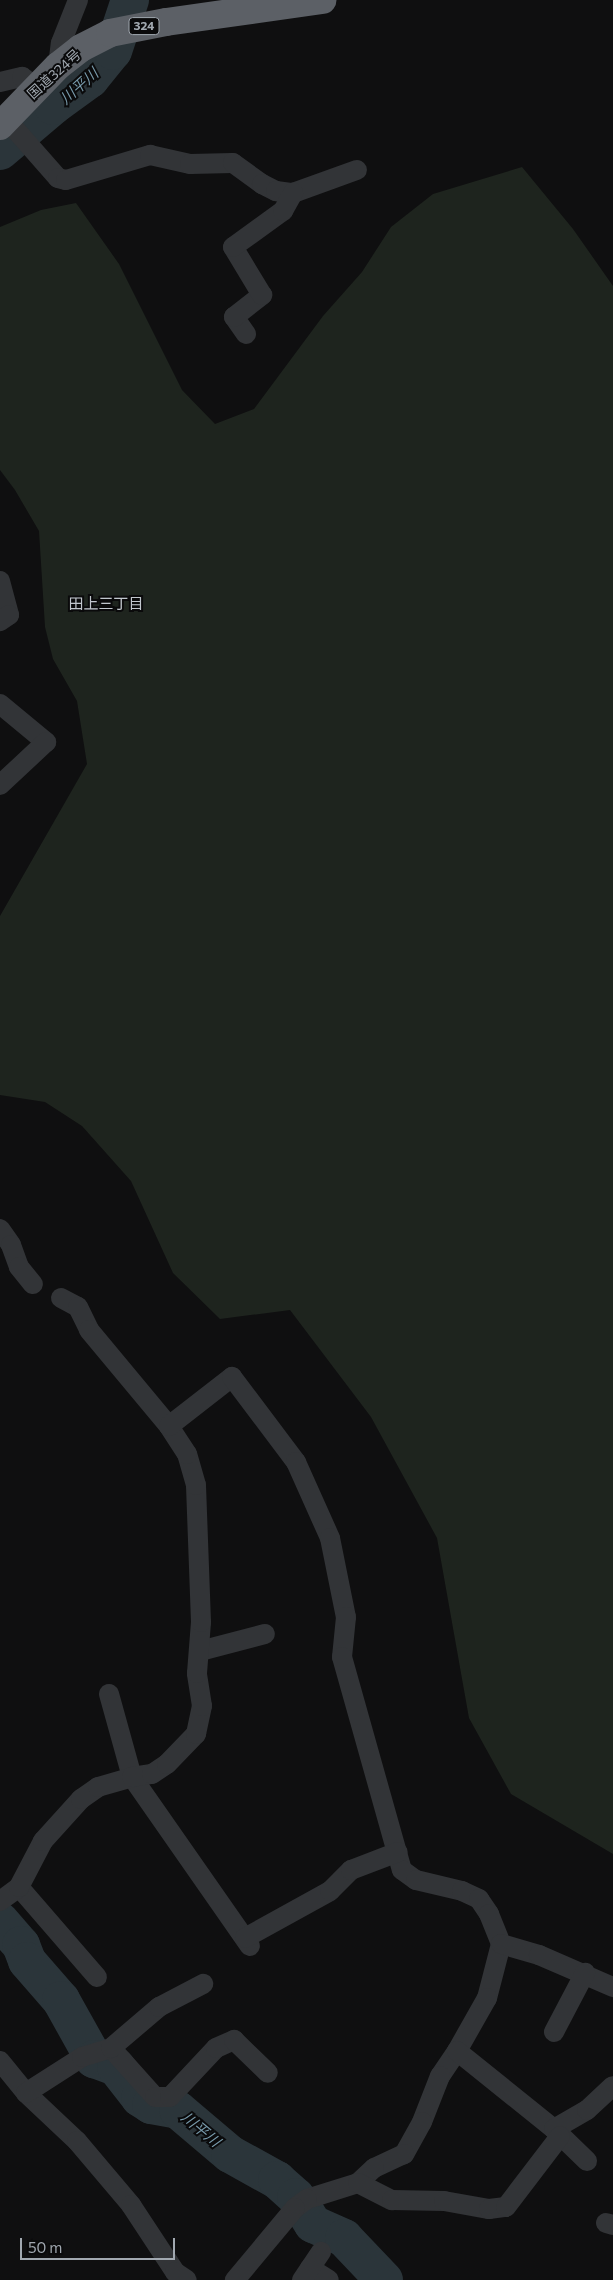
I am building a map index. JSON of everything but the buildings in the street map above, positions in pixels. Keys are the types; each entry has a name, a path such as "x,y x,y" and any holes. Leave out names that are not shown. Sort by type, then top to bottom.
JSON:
{"highway":[{"name":"国道324号","path":"4,123 58,66 81,48 110,33 166,22 322,0"}],"street":[{"path":"58,66 60,43 78,0"},
{"path":"0,82 22,76 37,87"},
{"path":"4,123 58,178 66,180 150,155 190,164 233,163 262,184 276,191 293,193 356,170"},
{"path":"246,334 234,317 262,295 233,247 283,211 293,193"},
{"path":"0,581 9,615 0,621"},
{"path":"0,704 46,742 0,785"},
{"path":"0,1229 11,1245 19,1267 33,1284"},
{"path":"0,1901 19,1887 43,1841 81,1799 98,1787 132,1777 152,1774 167,1764 196,1734 202,1706 197,1673 201,1622 196,1484 186,1454 169,1426 89,1330 78,1307 61,1298"},
{"path":"169,1426 232,1377 296,1462 330,1538 346,1617 342,1656 402,1870 416,1880 462,1891 479,1899 489,1914 501,1944 487,1998 457,2051 440,2076 422,2122 404,2154 374,2168 358,2183 301,2204 235,2280"},
{"path":"200,1651 265,1634"},
{"path":"109,1694 132,1777 247,1942 330,1891 351,1870 398,1852"},
{"path":"19,1887 97,1977"},
{"path":"501,1944 539,1955 585,1973 613,1987"},
{"path":"554,2032 585,1973"},
{"path":"26,2093 96,2053 160,2007 203,1984"},
{"path":"96,2053 155,2097 170,2097 216,2048 234,2040 268,2073"},
{"path":"457,2051 557,2133 587,2161"},
{"path":"0,2062 26,2093 77,2141 131,2205 176,2277"},
{"path":"358,2183 392,2200 444,2201 489,2209 506,2207 557,2133 587,2110 613,2086"},
{"path":"311,2267 329,2280"}],"shaded area":[{"path":"522,167 573,229 613,286 613,1854 511,1794 469,1718 437,1538 371,1417 290,1310 220,1319 173,1273 131,1181 82,1126 45,1102 0,1095 0,916 87,764 77,701 53,659 45,627 39,531 15,490 0,470 0,227 41,210 76,203 119,264 182,390 215,424 254,409 323,316 362,272 391,227 433,194"}],"waterway":[{"name":"川平川","path":"0,151 53,106 90,79 113,51 130,0"},
{"name":"川平川","path":"0,1921 21,1945 27,1961 61,2000 94,2059 116,2067 140,2098 151,2105 178,2110 230,2154 277,2180 296,2197 313,2224 344,2238 384,2280"}],"district":[{"name":"田上三丁目","path":"106,604"}]}
